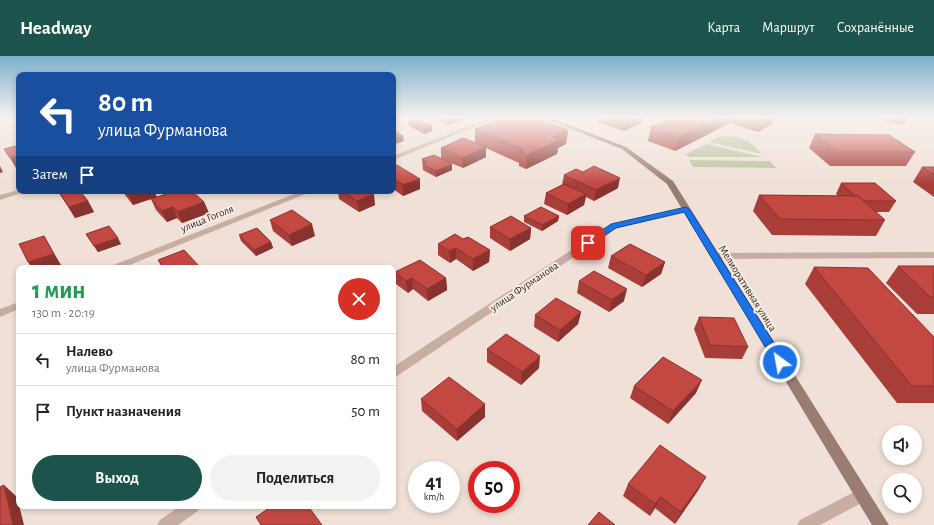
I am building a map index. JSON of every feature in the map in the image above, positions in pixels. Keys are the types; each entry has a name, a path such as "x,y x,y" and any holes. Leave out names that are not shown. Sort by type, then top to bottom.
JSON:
{"main road":[{"name":"Мелиоративная улица","path":"603,140 624,148 670,183 881,525"}],"street":[{"path":"396,157 439,140"},
{"path":"0,198 16,193"},
{"name":"улица Гоголя","path":"122,265 301,194"},
{"name":"улица Фурманова","path":"396,371 614,226 686,210"},
{"path":"714,256 934,255"},
{"path":"0,313 16,306"},
{"path":"805,525 862,495"},
{"path":"165,525 189,509"}],"green space":[{"path":"713,140 746,140 762,154 709,142"},
{"path":"707,144 761,157 688,157 686,154"},
{"path":"689,160 770,161 776,168 693,167"}],"building":[{"path":"459,140 468,140 486,147 463,158 441,148"},
{"path":"500,140 559,140 527,155 520,151 524,150"},
{"path":"822,140 896,140 915,152 837,152"},
{"path":"16,146 16,156 10,158 4,149"},
{"path":"434,155 452,164 436,171 423,164 427,162 422,159"},
{"path":"396,165 420,179 403,185 396,181"},
{"path":"594,166 620,178 596,190 564,175 576,169 583,172"},
{"path":"922,167 934,167 934,175"},
{"path":"841,183 875,183 896,201 864,201 858,196 855,196"},
{"path":"564,184 586,194 568,204 546,193"},
{"path":"60,194 82,194 88,201 69,207"},
{"path":"166,194 195,194 204,202 178,212 173,207 162,211 151,199"},
{"path":"346,194 374,194 357,201"},
{"path":"759,195 858,196 885,220 780,219"},
{"path":"541,207 559,216 542,225 524,216"},
{"path":"292,210 312,224 289,235 270,220"},
{"path":"511,216 531,228 510,239 490,227"},
{"path":"109,226 118,238 94,246 86,234"},
{"path":"257,228 271,242 254,250 239,235"},
{"path":"455,234 463,239 468,237 490,250 473,259 456,248 449,251 438,244"},
{"path":"44,236 54,254 28,262 19,244"},
{"path":"630,244 665,262 646,275 611,256"},
{"path":"184,250 198,265 162,265 158,260"},
{"path":"420,260 446,278 427,289 412,278 406,281 396,272"},
{"path":"898,266 934,266 934,297 930,297"},
{"path":"814,267 868,268 934,337 934,386 912,386"},
{"path":"594,271 627,289 612,300 579,281"},
{"path":"556,298 581,312 560,330 535,315"},
{"path":"699,317 734,318 748,347 710,345"},
{"path":"506,334 540,356 522,372 487,349"},
{"path":"663,357 702,380 673,411 634,386"},
{"path":"449,377 485,404 457,429 421,399"},
{"path":"660,445 706,477 681,512 661,497 655,504 628,484"},
{"path":"4,485 13,525 0,525 0,487"},
{"path":"268,509 310,509 322,525 261,525 256,517"},
{"path":"599,512 615,525 588,525"}],"route":[{"path":"588,243 614,226 686,210 780,362"}]}
